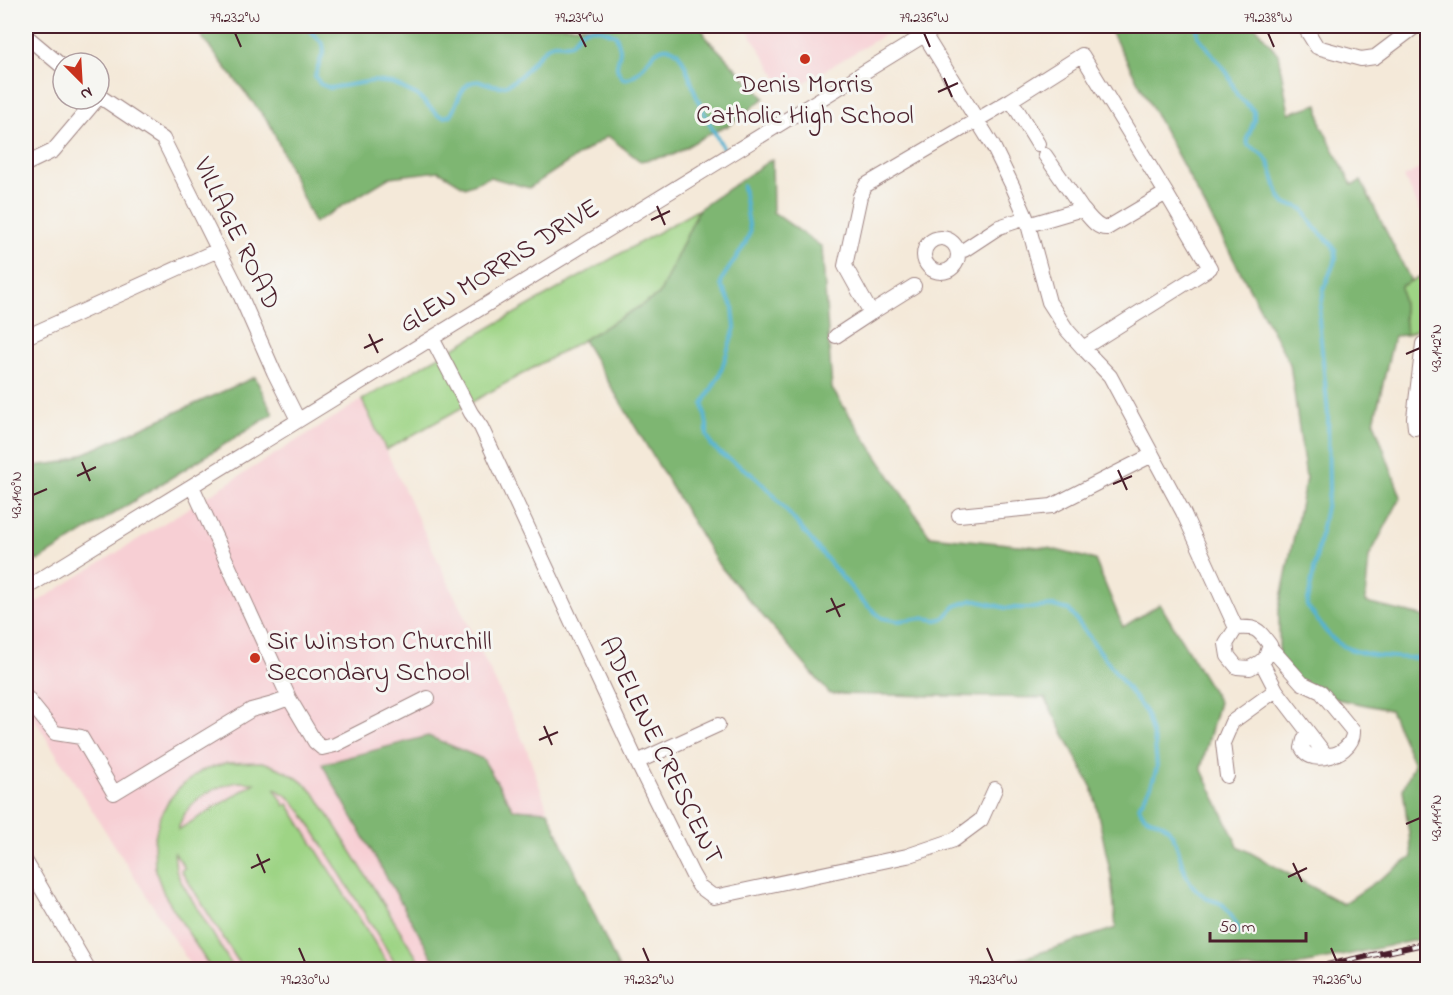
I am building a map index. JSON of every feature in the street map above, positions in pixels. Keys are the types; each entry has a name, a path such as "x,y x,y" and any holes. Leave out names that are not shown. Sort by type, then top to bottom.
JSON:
{"street":[{"name":"GLEN MORRIS DRIVE","path":"26,588 939,26"},
{"path":"1304,26 1317,47 1361,58 1375,57 1416,26"},
{"path":"924,34 993,146 1012,185 1027,222 1049,302 1067,330 1110,376 1183,512 1236,628"},
{"path":"26,36 51,56"},
{"path":"872,313 846,266 860,196 866,185 1011,100 1082,55 1210,268 1083,348"},
{"path":"1011,100 1041,149 1082,208 1098,226 1107,228 1166,193"},
{"name":"VILLAGE ROAD","path":"111,105 163,139 237,287 274,372 298,420"},
{"path":"26,164 53,151 87,111"},
{"path":"957,250 964,250 999,227 1082,208"},
{"path":"26,337 218,250"},
{"path":"836,336 915,286"},
{"name":"ADELENE CRESCENT","path":"432,338 471,413 481,427 637,762 699,886 714,897 907,856 954,840 981,820 995,789"},
{"path":"1415,429 1414,418 1423,344 1428,342"},
{"path":"959,515 1052,506 1152,455"},
{"path":"192,486 289,698 315,742 322,748 335,745 428,698"},
{"path":"1236,628 1250,627 1259,631 1302,684 1321,692 1353,731 1354,738 1351,743 1337,754 1331,756 1325,754 1276,690 1261,661"},
{"path":"1236,628 1226,644 1228,656 1237,667 1250,668 1265,659 1269,646"},
{"path":"1227,776 1223,743 1232,722 1276,690"},
{"path":"26,697 55,733 81,737 114,793 251,710 289,698"},
{"path":"637,762 718,725"},
{"path":"26,862 89,969"}],"shaded area":[{"name":"Denis Morris Catholic High School","path":"745,26 899,26 787,93"},
{"path":"1427,165 1427,225 1404,177"},
{"name":"Sir Winston Churchill Secondary School","path":"362,400 526,747 548,811 513,809 483,759 322,764 439,969 193,969 26,706 26,609"}],"green space":[{"path":"193,26 701,26 706,37 764,98 728,126 708,134 673,155 640,161 608,136 529,188 490,177 465,187 439,171 390,177 314,223 270,124"},
{"path":"1108,26 1255,26 1278,54 1289,113 1318,104 1321,125 1352,185 1361,181 1411,281 1401,286 1406,335 1394,336 1374,422 1401,497 1369,557 1365,601 1427,617 1427,938 1279,969 990,969 1116,928 1111,876 1093,790 1045,698 830,694 718,564 583,340 659,295 699,209 772,159 773,212 822,247 832,389 930,536 1048,548 1095,560 1123,627 1160,604 1219,702 1201,768 1238,846 1343,904 1412,857 1403,789 1414,764 1390,710 1307,693 1279,656 1279,608 1306,478 1290,364"},
{"path":"699,209 659,295 386,450 362,400"},
{"path":"1427,273 1427,324 1406,335 1401,286"},
{"path":"255,377 273,414 38,561 26,556 26,467 65,462"},
{"path":"428,736 483,759 513,809 548,811 619,969 439,969 322,764"},
{"path":"263,762 292,775 316,795 424,969 397,969 303,813 289,797 274,788 285,806 288,804 391,969 243,969 181,870 185,868 174,852 176,870 180,880 234,969 211,969 164,894 155,870 154,841 159,820 169,800 180,787 201,771 226,763","holes":["238,782 255,783 178,830 187,811 209,792"]}],"waterway":[{"path":"306,26 323,44 324,50 315,76 320,84 330,88 373,81 392,83 417,95 438,115 445,117 451,115 461,93 470,83 479,81 497,86 506,85 519,77 544,49 555,43 569,44 585,30 598,29 616,35 620,50 617,67 623,79 638,72 654,53 666,48 672,49 680,56 696,96 723,148"},
{"path":"1197,26 1198,36 1228,74 1237,95 1254,111 1254,121 1247,139 1248,145 1268,161 1281,199 1285,204 1303,209 1314,227 1335,250 1336,258 1324,288 1319,320 1328,414 1329,491 1307,606 1333,639 1352,650 1378,656 1428,658"},
{"path":"743,186 750,232 745,244 722,279 721,285 733,307 735,328 720,374 703,404 707,435 712,446 752,474 771,492 861,600 882,618 898,621 923,618 937,620 944,618 955,606 973,600 1006,608 1053,606 1069,610 1146,713 1155,744 1157,768 1151,786 1139,806 1141,812 1169,830 1176,842 1186,876 1191,884 1206,898 1223,905 1233,918 1240,933"}],"railway":[{"path":"1304,970 1428,943"}],"place":[{"name":"Denis Morris Catholic High School","path":"805,59"},
{"name":"Sir Winston Churchill Secondary School","path":"255,658"}]}
